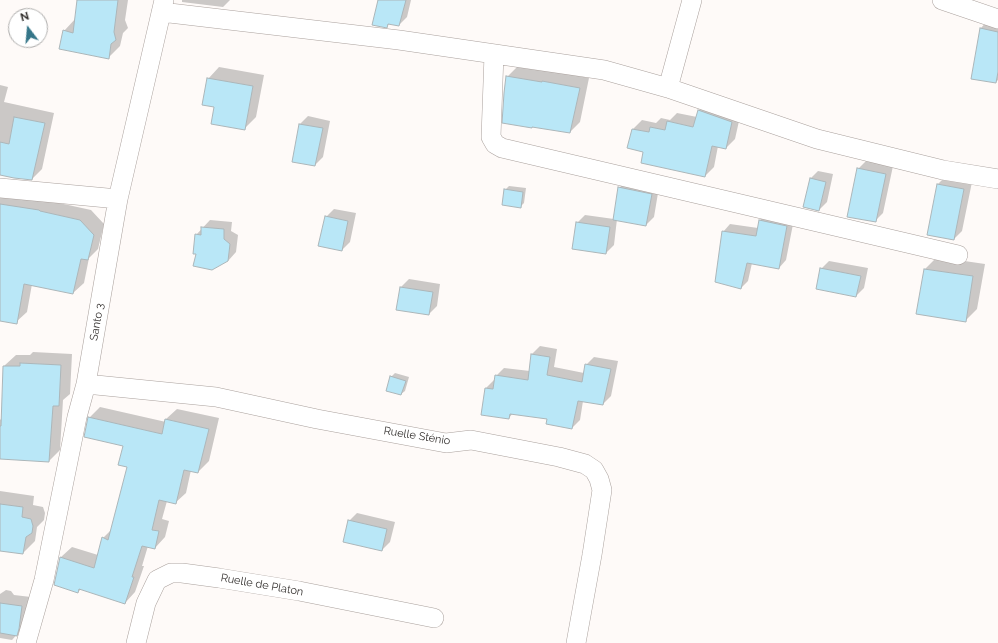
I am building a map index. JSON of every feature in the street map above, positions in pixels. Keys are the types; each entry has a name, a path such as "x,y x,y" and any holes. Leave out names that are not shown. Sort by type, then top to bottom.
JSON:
{"street":[{"path":"668,88 692,0"},
{"path":"942,0 998,19"},
{"path":"162,6 604,70 668,88 817,139 943,170 998,179"},
{"name":"Santo 3","path":"26,643 44,580 77,417 86,384 118,199 162,6"},
{"path":"494,54 491,137 495,144 502,148 958,255"},
{"path":"0,188 118,199"},
{"name":"Ruelle Sténio","path":"86,384 216,397 317,419 446,443 471,440 558,457 585,464 594,470 600,479 602,490 576,643"},
{"name":"Ruelle de Platon","path":"136,643 146,603 157,580 171,573 219,578 299,591 434,618"}],"building":[{"path":"77,0 118,0 114,32 116,40 111,44 109,59 59,49 63,30 73,33"},
{"path":"378,0 406,0 399,26 388,24 387,28 372,25"},
{"path":"980,28 998,32 998,72 996,83 971,79"},
{"path":"506,76 580,88 570,133 502,123"},
{"path":"207,78 253,86 245,130 211,124 214,107 202,105"},
{"path":"698,110 732,122 726,149 712,146 705,177 641,163 643,152 627,148 632,129 649,132 650,127 665,130 667,121 693,127"},
{"path":"14,117 45,123 32,180 0,175 0,142 9,144"},
{"path":"299,124 323,128 315,166 292,162"},
{"path":"857,168 886,174 876,222 847,217"},
{"path":"810,178 826,182 819,211 803,207"},
{"path":"937,184 964,189 954,240 927,235"},
{"path":"618,187 652,194 646,226 613,220"},
{"path":"504,189 523,192 521,208 502,205"},
{"path":"0,204 39,210 80,220 94,235 88,260 81,259 73,294 24,284 17,324 0,321"},
{"path":"325,216 348,221 342,251 318,246"},
{"path":"759,220 787,226 779,269 747,263 741,289 715,282 722,231 756,236"},
{"path":"576,222 610,227 606,254 572,249"},
{"path":"201,227 224,229 224,239 230,244 228,261 212,270 193,266 196,254 193,254 195,234 201,235"},
{"path":"820,268 861,276 856,297 816,289"},
{"path":"924,269 973,276 966,322 916,314"},
{"path":"400,287 433,292 429,315 396,310"},
{"path":"531,354 550,357 547,375 582,382 585,364 611,369 603,405 578,401 572,429 546,424 547,419 510,414 509,419 481,415 485,388 493,389 495,375 528,380"},
{"path":"20,363 61,365 59,406 53,406 49,462 0,459 3,366 20,366"},
{"path":"390,376 406,381 401,395 386,391"},
{"path":"88,417 162,434 165,419 209,429 198,473 184,470 176,504 159,500 152,530 159,531 155,549 142,546 125,604 79,589 78,593 54,585 60,557 94,568 102,537 108,540 127,467 118,465 123,446 84,437"},
{"path":"0,504 23,507 22,517 31,519 33,526 32,533 26,537 23,554 0,551"},
{"path":"348,520 387,529 382,551 343,542"},
{"path":"0,603 22,606 17,636 0,633"}]}
